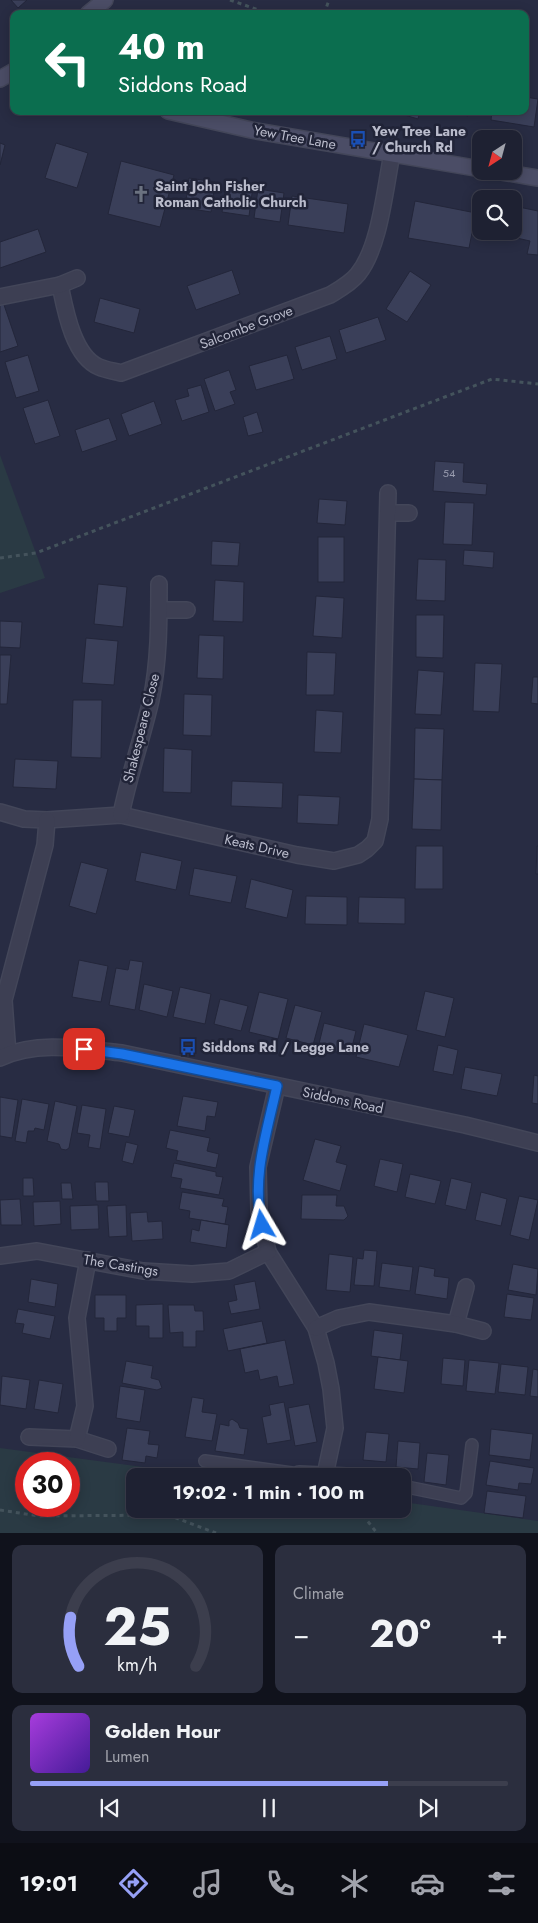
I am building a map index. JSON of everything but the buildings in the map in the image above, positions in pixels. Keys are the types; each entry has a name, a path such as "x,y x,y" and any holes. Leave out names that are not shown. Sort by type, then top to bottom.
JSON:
{"main road":[{"path":"93,10 105,0"},
{"name":"Yew Tree Lane","path":"185,115 251,130 472,167"},
{"path":"522,175 538,178"}],"street":[{"name":"Salcombe Grove","path":"60,285 68,321 82,351 97,366 122,373 330,295 358,273 367,259 378,222 392,154"},
{"path":"0,296 60,285 77,278"},
{"name":"Keats Drive","path":"0,812 24,819 47,820 121,815 321,860 347,859 367,849 375,841 380,819 388,493"},
{"path":"388,513 409,513"},
{"name":"Shakespeare Close","path":"121,815 128,779 151,701 156,672 160,584"},
{"path":"159,610 188,610"},
{"path":"4,1056 4,1000 45,845 47,820"},
{"name":"Siddons Road","path":"4,1056 64,1047 122,1054 465,1125 538,1143"},
{"path":"277,1086 258,1167 259,1212 268,1252 316,1328 331,1389 335,1428 326,1468"},
{"name":"The Castings","path":"0,1256 37,1251 142,1271 192,1274 229,1271 268,1252"},
{"path":"76,1439 85,1406 77,1318 88,1260"},
{"path":"456,1324 466,1287"},
{"path":"316,1328 339,1318 369,1312 456,1324 483,1331"},
{"path":"29,1437 76,1439 108,1449"}],"lane":[{"path":"411,1488 461,1498 466,1493 472,1444"},
{"path":"205,1461 256,1468"}],"path":[{"path":"230,0 259,10"},
{"path":"0,558 36,553 492,379 538,384"},
{"path":"0,1510 39,1516 168,1515 216,1533"},
{"path":"365,1518 377,1533"}],"shaded area":[{"path":"0,455 45,578 0,593"},
{"path":"0,1448 30,1452 15,1452 15,1517 80,1517 80,1459 151,1468 126,1468 126,1518 411,1518 411,1503 538,1521 538,1533 0,1533"}],"place":[{"name":"Yew Tree Lane / Church Rd","path":"358,139"},
{"name":"Saint John Fisher Roman Catholic Church","path":"141,194"},
{"name":"Siddons Rd / Legge Lane","path":"188,1047"}],"route":[{"path":"84,1049 182,1065 277,1086 258,1167 259,1212 262,1225"}]}
